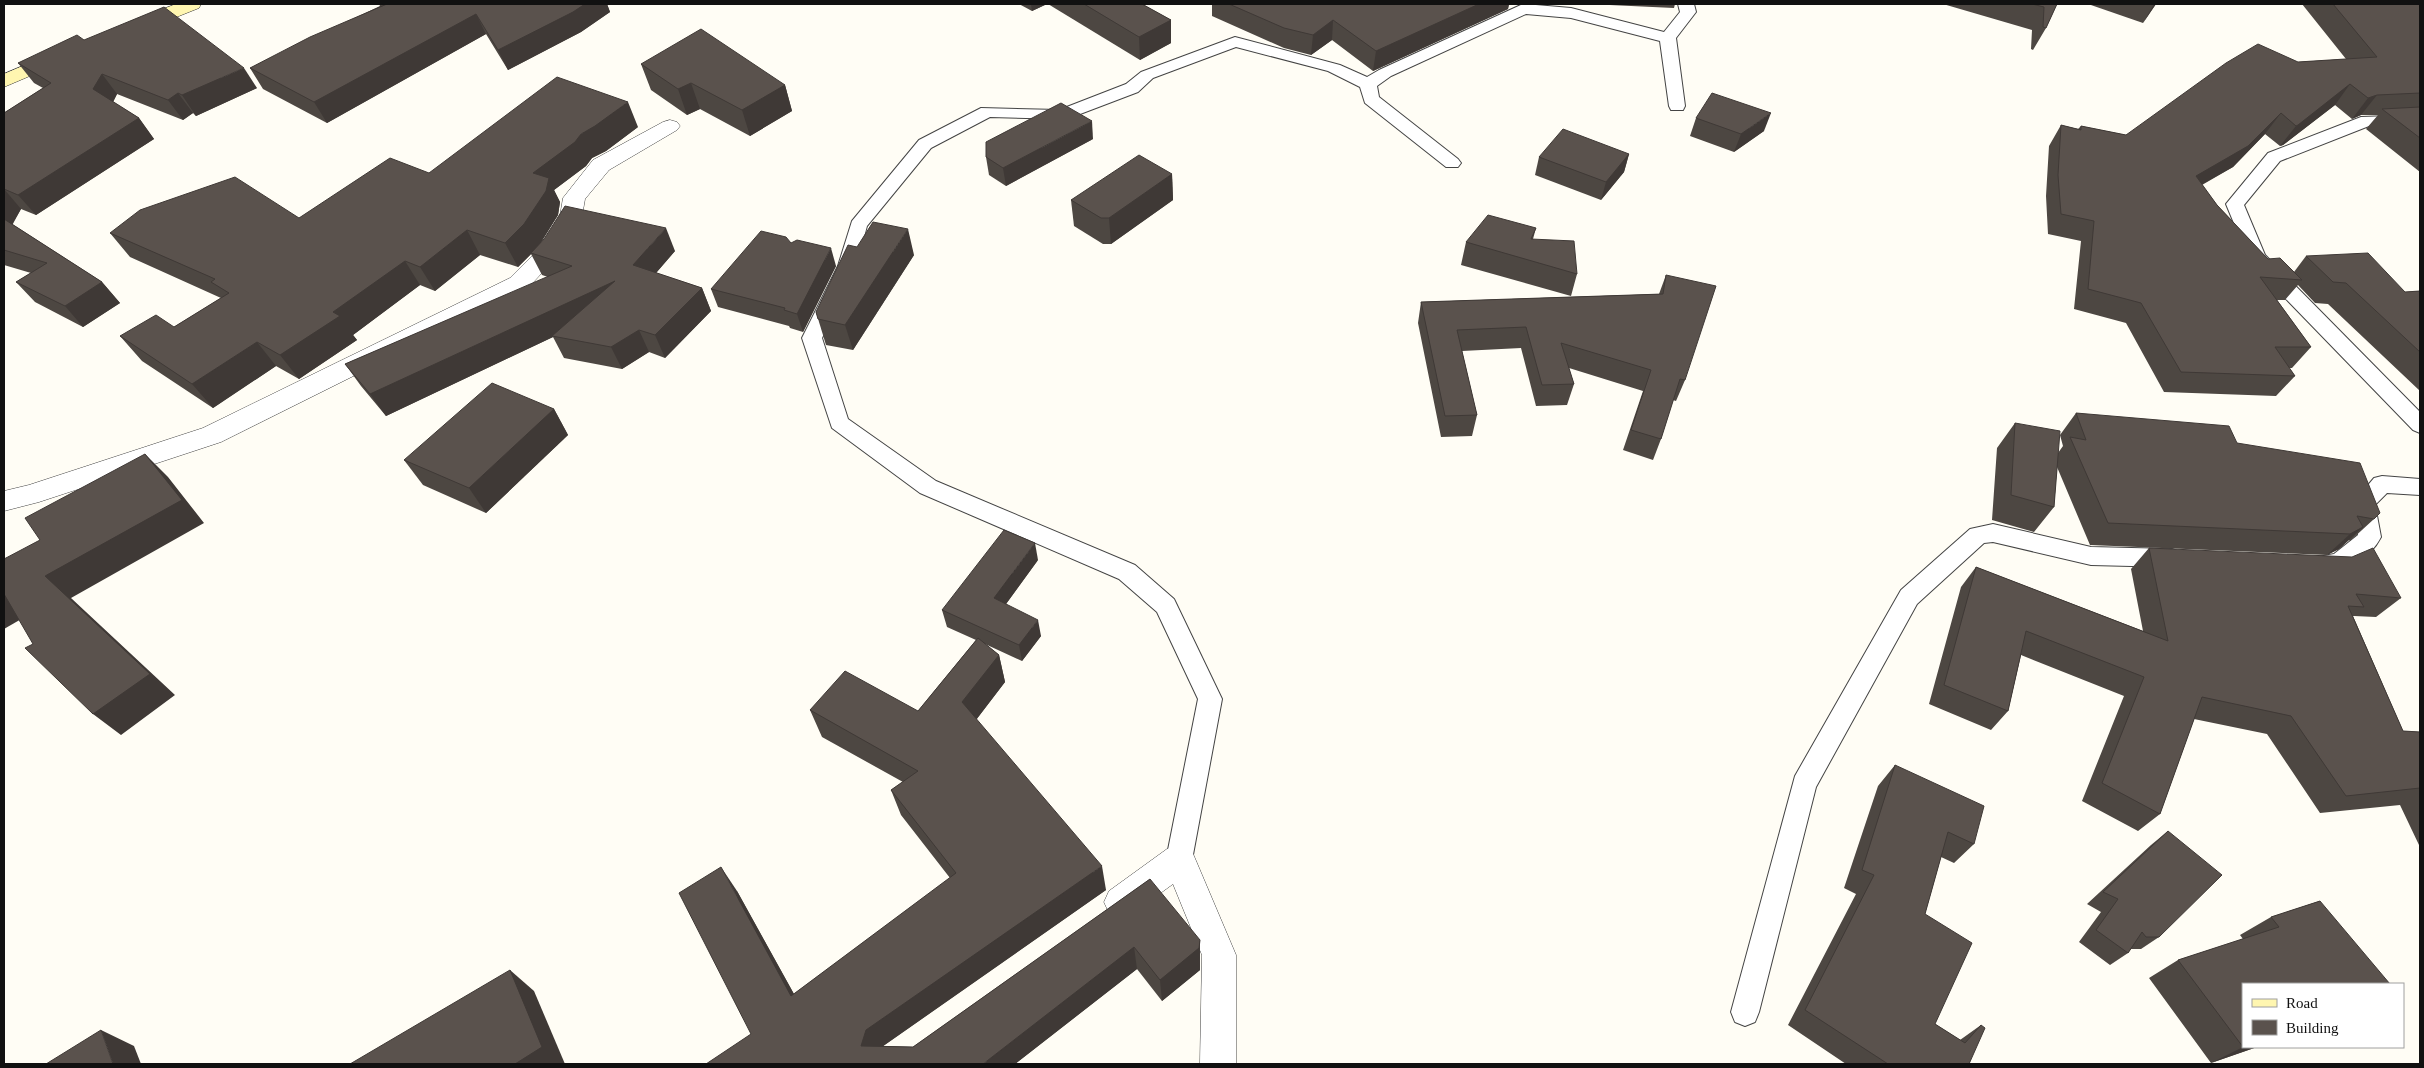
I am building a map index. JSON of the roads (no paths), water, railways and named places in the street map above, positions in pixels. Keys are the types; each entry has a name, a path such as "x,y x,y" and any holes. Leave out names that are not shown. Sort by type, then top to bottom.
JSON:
{"street":[{"path":"119,33 192,4"},
{"path":"4,81 73,51"},
{"path":"4,501 30,495 212,435 518,284 546,255 571,216 574,198 601,165 670,126"},
{"path":"1099,917 1179,860 1219,955 1218,1064"}],"lane":[{"path":"1677,106 1668,38 1688,12 1686,4"},
{"path":"1368,84 1386,73 1518,13 1518,6 1570,13 1668,38"},
{"path":"1179,860 1210,699 1166,606 1127,572 928,487 839,423 812,338 847,266 858,225 925,144 987,112 1061,115 1132,88 1147,75 1235,42 1334,68 1368,84"},
{"path":"1368,84 1371,99 1452,163"},
{"path":"2420,120 2367,121 2274,157 2235,204 2257,258 2420,425"},
{"path":"2299,564 2329,566 2355,553 2370,537 2364,503 2382,484 2420,487"},
{"path":"1744,1012 1804,784 1909,597 1978,535 1993,533 2091,556 2190,558"}]}
